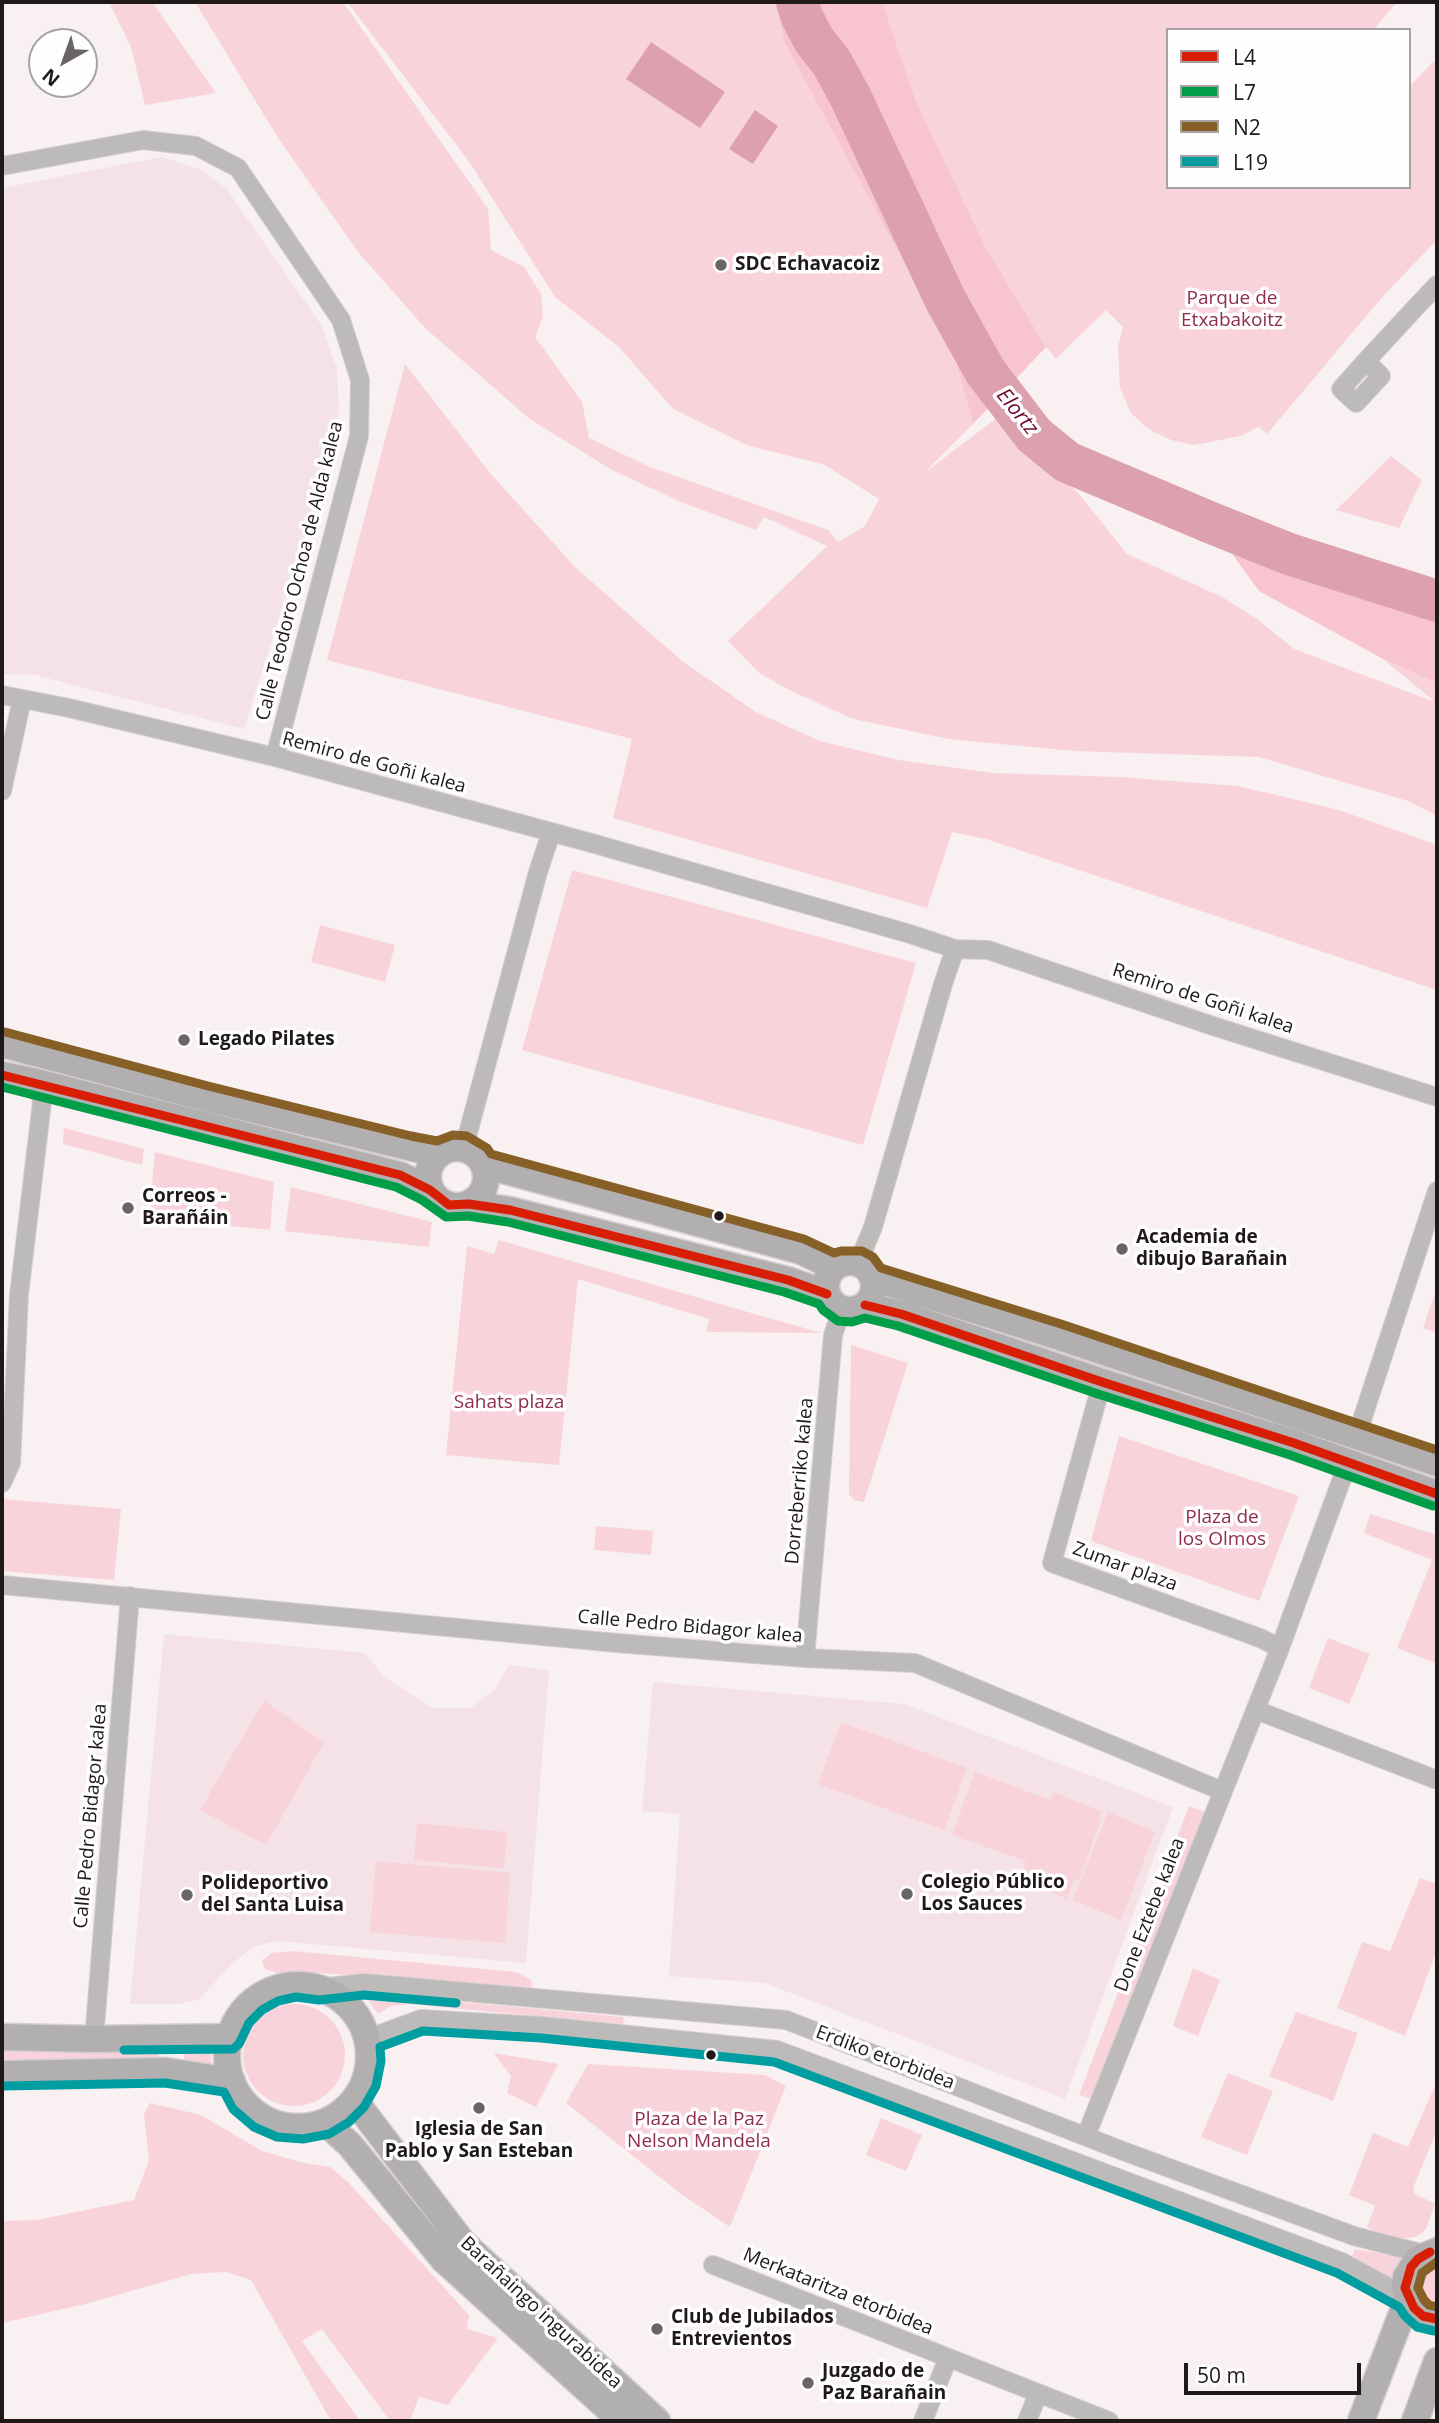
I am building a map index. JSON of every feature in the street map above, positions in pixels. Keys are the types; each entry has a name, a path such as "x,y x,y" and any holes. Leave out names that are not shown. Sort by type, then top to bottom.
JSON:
{"main road":[{"path":"2,1044 205,1098 438,1154"},
{"path":"2,1075 400,1175 430,1190 449,1205 469,1204 523,1213 789,1280 845,1303 901,1314 1437,1494"},
{"path":"430,1190 428,1170 438,1154 455,1147 464,1148 472,1152 484,1165 801,1251 1437,1463"},
{"path":"469,1204 477,1199 486,1183 484,1165"},
{"path":"845,1303 873,1293 855,1270"},
{"path":"845,1303 827,1280 855,1270"},
{"path":"296,1985 319,1988 340,1999 357,2017 367,2039 369,2060 365,2081 354,2100 341,2113 325,2122 303,2127 281,2125 260,2116 243,2101 232,2081 227,2059 229,2037 239,2016 254,2000 274,1989 296,1985"},
{"path":"2,2037 229,2037"},
{"path":"2,2074 166,2071 232,2081"},
{"name":"Barañaingo ingurabidea","path":"354,2100 463,2243 657,2421"},
{"name":"Barañaingo ingurabidea","path":"325,2122 350,2145 444,2260 622,2421"},
{"path":"1437,2227 1431,2252 1410,2267 1405,2288 1408,2298 1423,2316 1437,2319"},
{"path":"1361,2421 1408,2298"},
{"path":"1415,2421 1437,2361"}],"street":[{"name":"Calle Teodoro Ochoa de Alda kalea","path":"2,166 143,140 196,146 238,168 341,320 360,380 359,436 275,757"},
{"path":"1366,361 1437,287"},
{"name":"Remiro de Goñi kalea","path":"2,695 275,757 910,934 955,949 988,950 1213,1026 1437,1097"},
{"path":"2,790 22,699"},
{"path":"464,1148 538,872 551,833"},
{"path":"855,1270 873,1227 955,949"},
{"path":"2,1483 11,1463 19,1295 42,1102 37,1082"},
{"path":"1357,1435 1437,1191"},
{"name":"Dorreberriko kalea","path":"806,1658 833,1335 845,1303"},
{"name":"Zumar plaza","path":"1102,1382 1084,1438 1052,1563 1260,1638 1280,1648"},
{"name":"Done Eztebe kalea","path":"1086,2136 1256,1710 1348,1462"},
{"name":"Calle Pedro Bidagor kalea","path":"2,1584 617,1643 922,1665 1222,1791"},
{"name":"Calle Pedro Bidagor kalea","path":"94,2039 130,1596"},
{"path":"1256,1710 1437,1780"},
{"name":"Erdiko etorbidea","path":"319,1988 364,1983 786,2020 1354,2236 1431,2252"},
{"name":"Erdiko etorbidea","path":"367,2039 421,2019 542,2026 777,2050 1342,2262 1408,2298"},
{"name":"Merkataritza etorbidea","path":"713,2265 1109,2421"},
{"name":"Merkataritza etorbidea","path":"923,2421 948,2358"},
{"path":"1027,2421 1038,2394"}],"shaded area":[{"path":"776,2 882,2 916,101 984,244 1046,347 973,424 954,355 784,42"},
{"path":"651,42 725,92 700,128 626,79"},
{"path":"755,110 778,126 753,164 729,149"},
{"path":"162,157 199,169 226,188 322,326 337,369 339,410 320,487 244,729 35,675 2,674 2,188"},
{"path":"1209,522 1289,554 1437,601 1437,683 1383,659 1259,591"},
{"path":"164,1634 365,1653 384,1677 433,1708 471,1708 495,1689 509,1665 549,1670 526,1963 276,1941 253,1947 233,1963 199,1999 178,2004 130,2004"},
{"name":"Colegio Público Los Sauces","path":"653,1682 904,1704 1173,1807 1065,2099 765,1983 669,1976 680,1814 642,1811"}],"green space":[{"path":"109,2 152,2 216,93 145,105 131,47"},
{"path":"195,2 343,2 488,209 491,250 524,267 541,294 543,316 535,337 582,402 589,438 650,467 828,530 838,542 865,526 879,499 823,464 749,446 673,409 619,347 555,297 468,160 347,2 776,2 784,42 954,355 973,424 924,473 998,417 1079,494 1127,554 1222,597 1256,618 1294,649 1435,702 1383,659 1437,683 1437,816 1408,801 1259,757 1073,751 949,739 853,719 787,689 758,672 728,641 827,546 764,517 756,530 681,502 612,470 531,420 425,328 359,253 280,141"},
{"name":"Parque de Etxabakoitz","path":"882,2 1397,2 1375,28 1166,28 1166,189 1411,189 1411,85 1437,58 1437,240 1384,295 1267,434 1259,427 1240,436 1194,445 1171,440 1148,429 1131,413 1120,388 1118,347 1123,327 1106,310 1056,359 1046,347 984,244 916,101"},
{"path":"405,364 490,473 576,568 682,661 756,712 820,741 898,760 993,773 1120,777 1238,786 1339,810 1437,845 1437,990 986,839 952,832 927,908 613,818 632,739 327,660"},
{"path":"1391,456 1422,480 1399,528 1336,510"},
{"path":"572,870 916,963 863,1145 522,1050"},
{"path":"320,925 395,945 385,982 311,962"},
{"path":"64,1128 144,1149 142,1165 63,1144"},
{"path":"155,1152 274,1182 270,1230 149,1218"},
{"path":"291,1187 432,1222 429,1247 285,1231"},
{"name":"Sahats plaza","path":"499,1240 822,1333 706,1332 709,1319 578,1279 559,1465 446,1455 467,1246 494,1254"},
{"path":"1437,1287 1437,1333 1423,1328"},
{"path":"892,1296 1395,1462 1392,1468 889,1301"},
{"path":"851,1345 908,1363 864,1502 854,1500 849,1494"},
{"name":"Plaza de los Olmos","path":"1119,1436 1299,1496 1259,1601 1091,1541"},
{"path":"2,1499 121,1509 114,1580 2,1571"},
{"path":"1370,1514 1437,1535 1437,1664 1397,1648 1432,1560 1364,1533"},
{"path":"596,1526 653,1531 651,1555 594,1550"},
{"path":"1328,1638 1370,1654 1349,1704 1309,1688"},
{"path":"264,1701 324,1742 266,1845 200,1810"},
{"path":"841,1722 967,1768 944,1830 818,1784"},
{"path":"975,1772 1050,1800 1053,1792 1101,1811 1101,1819 1079,1881 1074,1880 1067,1899 1019,1880 1026,1861 952,1835"},
{"path":"1189,1806 1205,1812 1095,2100 1079,2095"},
{"path":"1108,1812 1155,1832 1121,1920 1073,1900"},
{"path":"417,1823 507,1832 504,1868 414,1860"},
{"path":"376,1861 510,1873 505,1943 370,1932"},
{"path":"1420,1878 1437,1884 1437,1950 1405,2036 1337,2008 1362,1942 1390,1951"},
{"path":"293,1951 516,1972 531,1980 532,1989 309,1972 277,1973 265,1969 262,1961 271,1953"},
{"path":"1193,1968 1220,1980 1198,2036 1173,2026"},
{"path":"363,1993 624,2017 623,2024 408,2004 391,2006 378,2014"},
{"path":"294,2004 313,2008 330,2019 341,2036 345,2055 341,2074 330,2091 313,2102 294,2106 275,2102 258,2091 247,2074 243,2055 247,2036 258,2019 275,2008"},
{"path":"1296,2012 1358,2033 1333,2101 1269,2076"},
{"path":"2,2049 159,2051 158,2061 2,2059"},
{"path":"184,2050 211,2050 211,2064 184,2063"},
{"path":"494,2053 558,2064 536,2107 507,2093 511,2076"},
{"name":"Plaza de la Paz Nelson Mandela","path":"588,2064 765,2075 786,2086 730,2227 681,2194 566,2103"},
{"path":"1228,2073 1273,2091 1247,2155 1201,2137"},
{"path":"1437,2081 1437,2130 1413,2188 1415,2194 1435,2204 1426,2229 1416,2237 1401,2239 1378,2233 1367,2227 1375,2206 1349,2195 1373,2133 1408,2147"},
{"path":"150,2103 201,2115 262,2151 330,2167 349,2183 469,2315 467,2329 498,2338 448,2405 419,2397 410,2421 390,2421 322,2329 302,2341 360,2421 331,2421 251,2280 226,2272 191,2274 85,2304 2,2323 2,2221 37,2220 134,2200 149,2160 144,2114"},
{"path":"881,2118 922,2135 906,2171 866,2155"},
{"path":"1355,2249 1402,2257 1394,2280 1352,2256"},
{"path":"1437,2259 1437,2309 1420,2299 1417,2275"}],"waterway":[{"name":"Elortz","path":"797,2 814,40 832,63 851,98 945,299 985,371 1034,435 1067,462 1209,522 1289,554 1437,601"}],"transit line":[{"name":"N2","path":"5,1032 411,1136 437,1141 453,1135 467,1136 487,1148 491,1154 804,1239 834,1253 862,1251 873,1257 881,1268 1061,1324 1437,1450"},
{"name":"L4","path":"2,1075 400,1175 430,1190 449,1205 469,1204 510,1210 788,1280 827,1294"},
{"name":"L7","path":"2,1087 396,1187 422,1200 446,1217 468,1216 508,1222 784,1292 819,1304 838,1321 852,1322 865,1318 898,1326 1290,1455 1433,1506"},
{"name":"L4","path":"865,1305 901,1314 1294,1443 1437,1494"},
{"name":"L19","path":"124,2050 233,2049 239,2044 249,2023 262,2010 278,2001 296,1997 319,2000 364,1995 456,2003"},
{"name":"L19","path":"2,2086 165,2083 224,2092 233,2109 254,2127 277,2137 303,2139 329,2134 349,2122 364,2107 376,2086 381,2061 380,2047 423,2031 541,2038 774,2062 1337,2273 1399,2307 1417,2327 1434,2331"},
{"name":"L4","path":"1430,2252 1411,2267 1405,2288 1414,2308 1423,2316 1437,2319"},
{"name":"N2","path":"1437,2262 1422,2273 1418,2288 1424,2300 1437,2307"}],"place":[{"name":"SDC Echavacoiz","path":"721,265"},
{"name":"Legado Pilates","path":"184,1040"},
{"name":"Correos - Barañáin","path":"128,1208"},
{"name":"Academia de dibujo Barañain","path":"1122,1249"},
{"name":"Colegio Público Los Sauces","path":"907,1894"},
{"name":"Polideportivo del Santa Luisa","path":"187,1895"},
{"name":"Iglesia de San Pablo y San Esteban","path":"479,2108"},
{"name":"Club de Jubilados Entrevientos","path":"657,2329"},
{"name":"Juzgado de Paz Barañain","path":"808,2383"}]}
